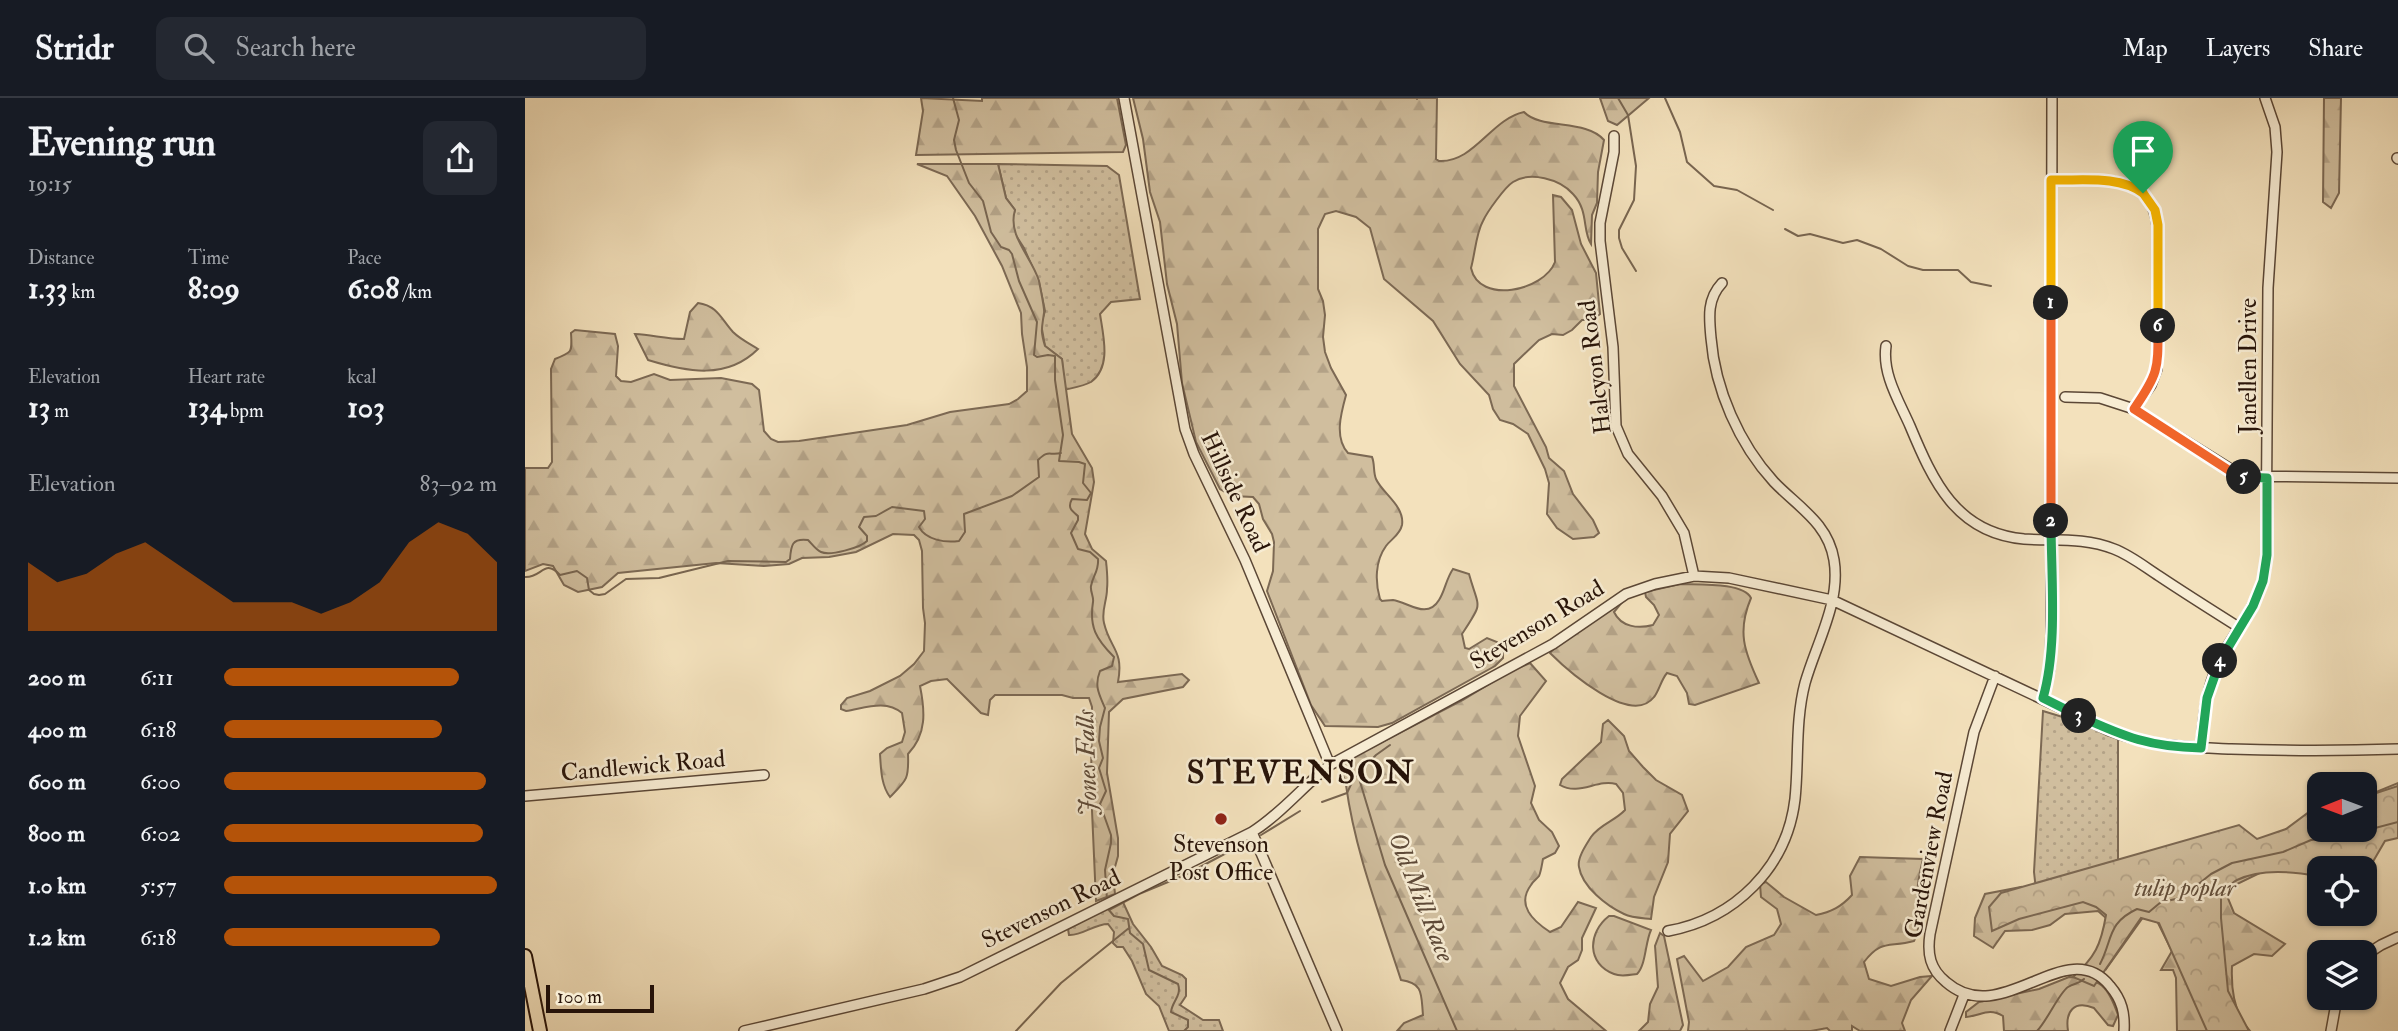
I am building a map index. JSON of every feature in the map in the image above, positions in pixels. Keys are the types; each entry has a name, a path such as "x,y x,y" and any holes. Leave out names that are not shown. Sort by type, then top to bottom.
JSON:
{"main road":[{"path":"525,961 540,1031"}],"street":[{"name":"Hillside Road","path":"1124,98 1185,429 1194,454 1249,570 1331,765"},
{"path":"2043,698 2048,681 2050,654 2052,98"},
{"name":"Janellen Drive","path":"2201,748 2203,718 2210,684 2220,661 2258,596 2265,573 2268,288 2277,152 2275,127 2265,98"},
{"name":"Halcyon Road","path":"1614,136 1614,152 1600,223 1600,241 1613,347 1616,426 1629,454 1673,513 1684,533 1695,576"},
{"path":"2051,180 2124,183 2143,193 2155,210 2158,225 2157,369 2151,385 2134,409"},
{"path":"1668,931 1703,922 1735,904 1764,876 1776,855 1792,818 1799,723 1805,684 1832,600 1834,559 1825,535 1814,519 1774,482 1754,456 1725,399 1715,361 1710,318 1713,293 1721,283"},
{"path":"1886,346 1888,374 1926,466 1950,503 1968,518 1993,531 2023,539 2088,541 2118,551 2240,628"},
{"path":"2065,397 2100,398 2134,409 2236,474 2267,478 2398,478"},
{"name":"Stevenson Road","path":"744,1031 788,1026 950,980 1252,832 1275,816 1331,765 1553,644 1626,594 1663,582 1695,576 1729,578 1832,600 2130,739 2171,747 2311,751 2398,749"},
{"name":"Gardenview Road","path":"1964,995 1934,969 1928,945 1974,732 1995,676"},
{"name":"Candlewick Road","path":"525,796 765,775"},
{"path":"1252,832 1337,1031"},
{"path":"2377,947 2398,937"},
{"path":"1949,1031 1964,995 1997,996 2056,972 2083,971 2101,978 2113,990 2123,1006 2124,1031"},
{"path":"2331,1031 2335,1010"}],"green space":[{"path":"921,98 982,101 982,98 1117,98 1126,145 1123,152 916,155 923,111"},
{"path":"1133,98 1437,98 1436,159 1439,161 1462,155 1512,116 1524,112 1541,121 1586,129 1604,140 1598,172 1597,203 1592,215 1591,244 1581,207 1573,194 1561,184 1545,178 1528,177 1513,182 1488,212 1479,231 1471,268 1476,280 1486,287 1498,290 1512,290 1538,280 1549,272 1555,262 1553,195 1561,197 1572,210 1581,244 1596,273 1600,314 1592,320 1582,320 1563,335 1552,334 1539,340 1514,364 1514,386 1546,447 1549,458 1564,471 1573,494 1593,520 1599,533 1594,537 1573,539 1557,528 1547,514 1549,483 1545,469 1528,434 1513,424 1500,420 1489,395 1460,364 1433,321 1384,279 1370,228 1356,217 1336,211 1325,214 1318,229 1318,289 1325,315 1325,352 1346,395 1340,425 1341,440 1348,453 1372,457 1376,479 1397,506 1402,518 1399,532 1382,552 1378,565 1377,586 1380,599 1429,609 1439,600 1453,569 1469,574 1477,600 1477,610 1462,634 1465,648 1469,649 1487,638 1497,642 1503,650 1503,658 1495,666 1392,723 1378,727 1325,726 1311,705 1267,591 1273,571 1274,542 1259,504 1253,497 1232,496 1220,489 1196,442 1182,383 1177,324 1167,284 1160,222 1150,192 1143,139"},
{"path":"1600,98 1649,98 1617,125 1608,121"},
{"path":"2324,98 2341,98 2339,193 2331,208 2323,202"},
{"path":"917,164 998,164 1006,198 1015,210 1013,220 1017,238 1039,281 1044,311 1042,332 1045,346 1062,359 1072,434 1092,468 1094,482 1085,534 1092,549 1106,561 1107,593 1103,619 1118,656 1118,682 1182,674 1189,680 1183,687 1123,699 1109,712 1107,773 1118,838 1118,856 1113,874 1115,894 1096,901 1091,788 1092,707 1089,698 1062,695 995,695 990,700 988,715 981,713 947,679 920,686 923,722 919,738 908,754 906,778 890,797 883,782 880,754 902,742 905,732 902,713 882,705 846,711 841,709 847,698 870,691 900,676 924,651 922,551 919,540 914,535 893,534 856,552 802,558 789,564 764,566 716,563 618,573 602,587 578,592 564,585 553,566 543,564 525,571 525,468 548,468 552,462 551,369 555,359 570,350 571,333 575,330 615,334 618,346 616,376 621,381 631,382 654,374 670,380 721,378 752,384 759,390 764,431 778,442 907,425 950,412 1009,404 1027,391 1021,313 1002,266 975,216 947,176"},
{"path":"998,164 1107,166 1119,175 1140,299 1111,302 1100,314 1104,359 1098,376 1091,382 1064,390 1062,359 1045,346 1041,324 1045,311 1039,282 1015,234 1012,220 1015,210 1006,198"},
{"path":"698,303 715,310 736,335 758,349 733,365 706,371 677,368 648,360 635,334 684,339 690,312"},
{"path":"1680,584 1730,587 1739,589 1751,598 1743,631 1749,661 1759,683 1695,705 1689,704 1687,693 1677,676 1667,673 1654,697 1644,704 1630,705 1600,693 1550,653 1623,601 1614,612 1621,621 1636,627 1653,625 1659,615 1645,592"},
{"path":"1530,663 1546,681 1520,716 1518,736 1535,786 1531,803 1539,820 1552,832 1559,846 1555,853 1543,859 1539,876 1527,892 1526,906 1533,918 1550,932 1561,927 1578,902 1596,908 1582,938 1582,950 1578,960 1568,967 1560,983 1568,999 1606,1031 1397,1031 1404,1023 1423,1015 1420,991 1414,984 1401,980 1355,835 1340,764"},
{"path":"2043,711 2118,734 2118,860 2036,890 2034,872"},
{"path":"1608,720 1624,736 1629,751 1643,767 1656,780 1682,795 1688,811 1670,834 1668,862 1654,897 1651,919 1627,915 1610,906 1590,889 1579,867 1581,856 1591,837 1625,810 1623,793 1616,784 1609,783 1574,789 1560,785 1562,779 1601,742 1603,724"},
{"name":"tulip poplar","path":"2398,783 2398,830 2377,836 2377,792"},
{"name":"tulip poplar","path":"2398,786 2398,838 2385,841 2376,856 2307,856 2307,874 2267,872 2247,876 2237,880 2221,895 2228,991 2249,1031 2207,1031 2159,923 2141,918 2094,986 2073,977 2092,957 2102,935 2106,915 2096,907 2083,902 2019,919 1992,931 1989,907 2001,893 2239,825 2257,839 2286,829 2307,813 2307,842 2377,842 2377,793"},
{"name":"tulip poplar","path":"2307,832 2307,842 2358,842 2270,868 2237,884 2227,896 2234,913 2285,944 2272,956 2254,954 2232,966 2235,1000 2240,1017 2250,1031 2177,1031 2176,978 2173,970 2161,970 2172,951 2156,919 2144,916 2106,969 2098,959 2106,918 2098,911 2065,914 2050,925 2032,930 2005,931 1993,948 1974,936 1975,918 1985,894 2021,887 2020,904 2240,845"},
{"path":"1860,857 1923,859 1917,892 1919,925 1914,941 1881,947 1864,962 1869,979 1891,986 1932,976 1911,1000 1902,1023 1905,1031 1860,1031 1852,1026 1852,1031 1830,1031 1827,1028 1811,1031 1688,1031 1689,1022 1677,959 1684,956 1703,981 1728,967 1746,947 1774,935 1781,924 1777,909 1761,897 1760,884 1766,882 1784,897 1816,915 1836,908 1852,895 1850,876"},
{"path":"1122,900 1133,924 1162,966 1186,979 1186,996 1180,1005 1203,1020 1219,1020 1223,1031 1169,1031 1159,1006 1146,994 1132,961 1123,947 1117,947 1113,943 1114,932 1108,924 1069,935 1068,929"},
{"path":"1609,916 1651,930 1637,974 1614,974 1605,969 1595,956 1594,939"},
{"path":"1660,933 1664,936 1683,1025 1680,1031 1639,1031 1648,1022 1650,1004 1658,987 1655,946"},
{"path":"2069,977 2089,979 2107,990 2118,1015 2113,1026 2108,1025 2094,1008 2081,1005 2076,1006 2070,1013 2068,1031 2004,1031 2003,1016 1998,1013 1989,1012 1966,1017 1966,1012 1979,1002 2039,989"}],"waterway":[{"name":"Jones Falls","path":"953,98 959,120 954,140 956,150 969,183 983,201 991,232 1001,247 1012,254 1019,281 1037,322 1034,355 1055,356 1055,380 1063,435 1059,461 1085,464 1083,483 1091,493 1087,500 1072,499 1070,507 1078,520 1071,533 1078,549 1090,552 1098,559 1091,588 1093,626 1098,638 1114,657 1112,666 1100,671 1097,681 1105,708 1100,727 1099,741 1103,758 1099,768 1106,791 1100,804 1111,835 1105,870 1107,900"},
{"path":"1618,98 1628,115 1636,166 1634,200 1619,230 1619,238 1636,271"},
{"path":"1665,98 1680,132 1687,162 1714,186 1737,190 1773,210"},
{"path":"1785,229 1798,236 1810,234 1843,243 1857,240 1881,249 1908,266 1923,270 1958,270 1971,282 1991,286"},
{"path":"525,577 531,577 546,568 555,570 560,575 577,571 587,578 589,590 599,595 605,594 626,579 659,578 728,561 786,562 790,559 793,544 799,540 808,540 817,550 825,553 845,551 867,541 867,536 859,527 864,517 876,516 892,507 924,511 925,519 919,527 926,535 942,541 959,541 965,532 964,514 1012,496 1039,477 1038,460 1047,454 1061,453"},
{"name":"Old Mill Race","path":"1322,802 1347,793 1354,778 1390,745"},
{"name":"Old Mill Race","path":"1358,775 1385,865 1457,1031"},
{"path":"1261,835 1300,811"},
{"path":"2100,964 2112,932 2127,914 2137,909 2149,912 2161,902 2181,898 2211,874 2232,863 2283,852 2311,840 2337,838 2398,822"},
{"path":"1109,910 1185,875 1249,841"},
{"name":"Jones Falls","path":"1108,909 1114,916 1128,919 1130,933 1143,944 1149,970 1178,984 1179,992 1171,1012 1188,1020 1188,1027 1184,1031"},
{"path":"1016,1031 1061,983 1129,928"},
{"path":"2037,1031 2064,990 2084,979"}],"place":[{"name":"Stevenson Post Office","path":"1221,819"}],"district":[{"name":"STEVENSON","path":"1301,773"}],"route":[{"path":"2051,180 2124,183 2143,193 2155,210 2158,225 2158,359 2155,377 2134,409 2236,474 2267,478 2265,573 2253,606 2214,673 2203,718 2201,748 2171,747 2130,739 2043,698 2050,668 2051,636 2051,180"}]}
